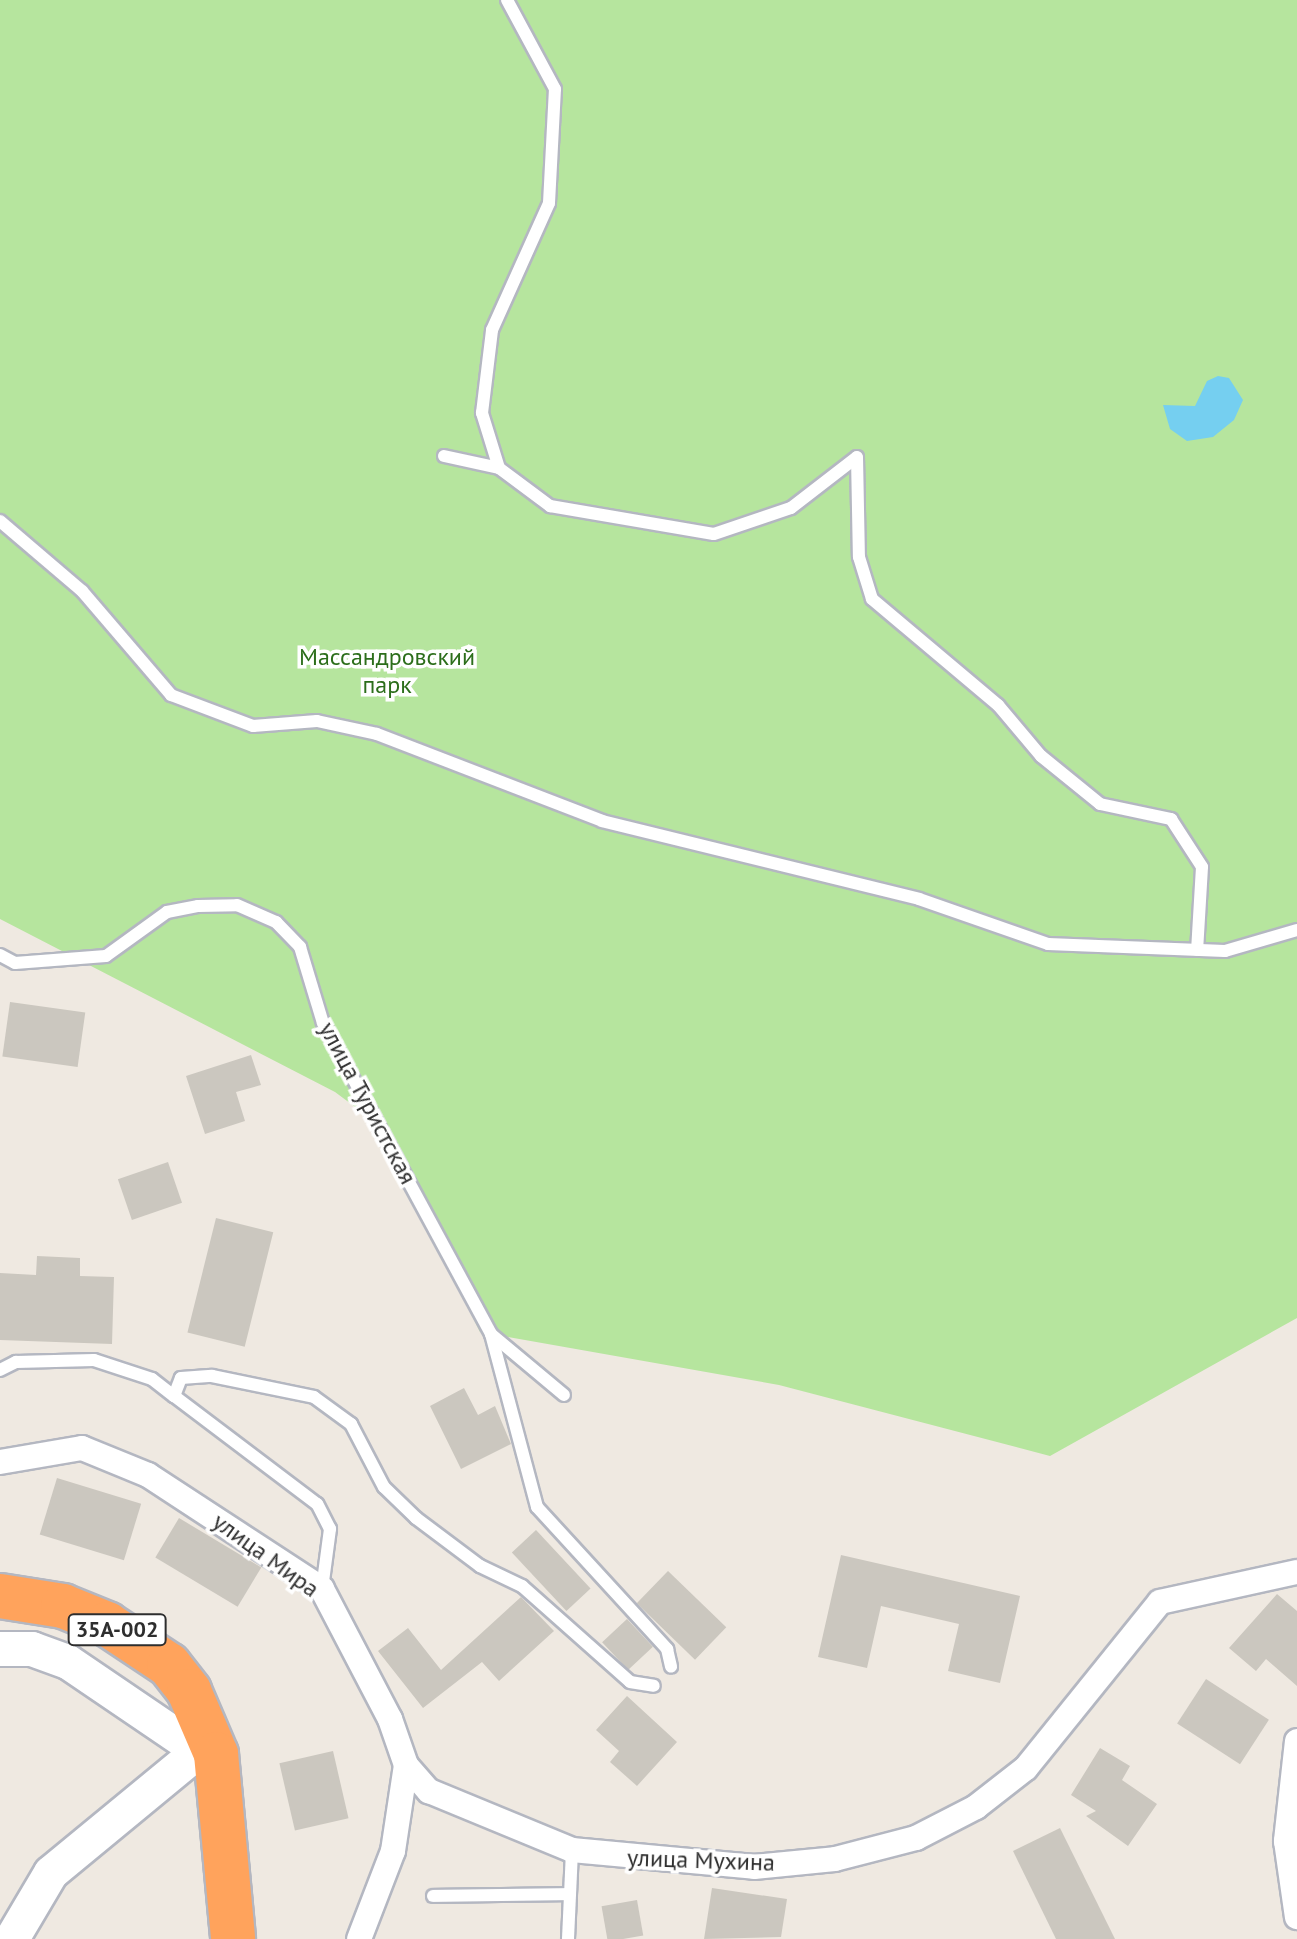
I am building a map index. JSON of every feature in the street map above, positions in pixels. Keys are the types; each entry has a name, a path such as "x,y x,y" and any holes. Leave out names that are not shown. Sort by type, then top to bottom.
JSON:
{"highway":[{"name":"35А-002","path":"0,1596 63,1606 107,1624 169,1665 189,1691 216,1754 233,1939"},
{"name":"35А-002","path":"0,1617 93,1637 153,1674 187,1715 199,1751 216,1939"}],"main road":[{"path":"0,1649 32,1649 68,1662 199,1751 51,1873 12,1939"}],"street":[{"name":"улица Мира","path":"0,1462 82,1448 148,1475 322,1589 390,1719 406,1765 393,1851 359,1939"},
{"name":"улица Мухина","path":"406,1765 429,1791 572,1850 754,1867 835,1859 916,1838 976,1807 1026,1768 1160,1602 1297,1572"},
{"path":"1297,1741 1286,1841 1297,1917"}],"lane":[{"path":"499,468 482,413 492,330 549,203 555,89 507,0"},
{"path":"444,456 499,468 550,506 714,534 791,508 857,457 859,557 872,599 998,705 1041,756 1100,804 1171,819 1202,867 1197,950"},
{"path":"0,521 82,591 171,695 253,726 317,721 377,734 602,821 919,899 1048,944 1225,951 1297,930"},
{"name":"улица Туристская","path":"0,955 15,963 106,956 167,912 198,906 237,905 276,922 300,947 323,1023 491,1334"},
{"path":"491,1334 564,1395"},
{"path":"491,1334 537,1507 667,1649 671,1667"},
{"path":"0,1370 16,1362 94,1360 152,1379 317,1504 330,1529 322,1589"},
{"path":"174,1396 181,1378 212,1376 314,1397 351,1424 384,1487 416,1518 480,1566 522,1586 630,1682 654,1686"},
{"path":"568,1939 572,1850"},
{"path":"433,1896 570,1894"}],"green space":[{"name":"Массандровский парк","path":"0,0 1297,0 1297,1318 1050,1456 779,1385 480,1332 378,1124 335,1092 0,919"}],"water":[{"path":"1218,376 1229,378 1243,400 1234,420 1213,437 1187,441 1170,429 1163,405 1195,406 1207,381"}],"building":[{"path":"10,1002 85,1013 78,1067 2,1056"},
{"path":"251,1055 261,1085 236,1092 245,1121 205,1134 186,1076"},
{"path":"168,1162 182,1203 132,1220 118,1179"},
{"path":"216,1218 273,1232 245,1347 187,1332"},
{"path":"37,1256 80,1258 80,1276 114,1277 112,1344 0,1340 0,1273 36,1275"},
{"path":"464,1388 478,1415 495,1406 511,1444 461,1469 430,1406"},
{"path":"57,1478 141,1504 124,1560 40,1534"},
{"path":"179,1518 261,1567 238,1607 155,1557"},
{"path":"536,1530 591,1589 566,1611 512,1553"},
{"path":"841,1555 1020,1596 1000,1683 948,1671 959,1624 881,1606 867,1668 818,1657"},
{"path":"668,1571 726,1627 695,1660 637,1603"},
{"path":"1277,1594 1297,1611 1297,1686 1266,1659 1256,1671 1229,1648"},
{"path":"521,1597 554,1631 499,1681 482,1662 423,1708 378,1651 408,1628 441,1670"},
{"path":"627,1619 653,1647 628,1670 602,1642"},
{"path":"1206,1679 1269,1720 1240,1764 1177,1723"},
{"path":"627,1696 677,1742 637,1786 610,1762 619,1751 596,1730"},
{"path":"1100,1748 1130,1766 1122,1780 1157,1804 1128,1846 1086,1816 1096,1811 1071,1795"},
{"path":"333,1751 349,1818 295,1831 279,1763"},
{"path":"1060,1828 1115,1939 1056,1939 1013,1851"},
{"path":"712,1888 787,1899 781,1937 704,1939"},
{"path":"637,1900 643,1935 607,1939 602,1906"}]}
